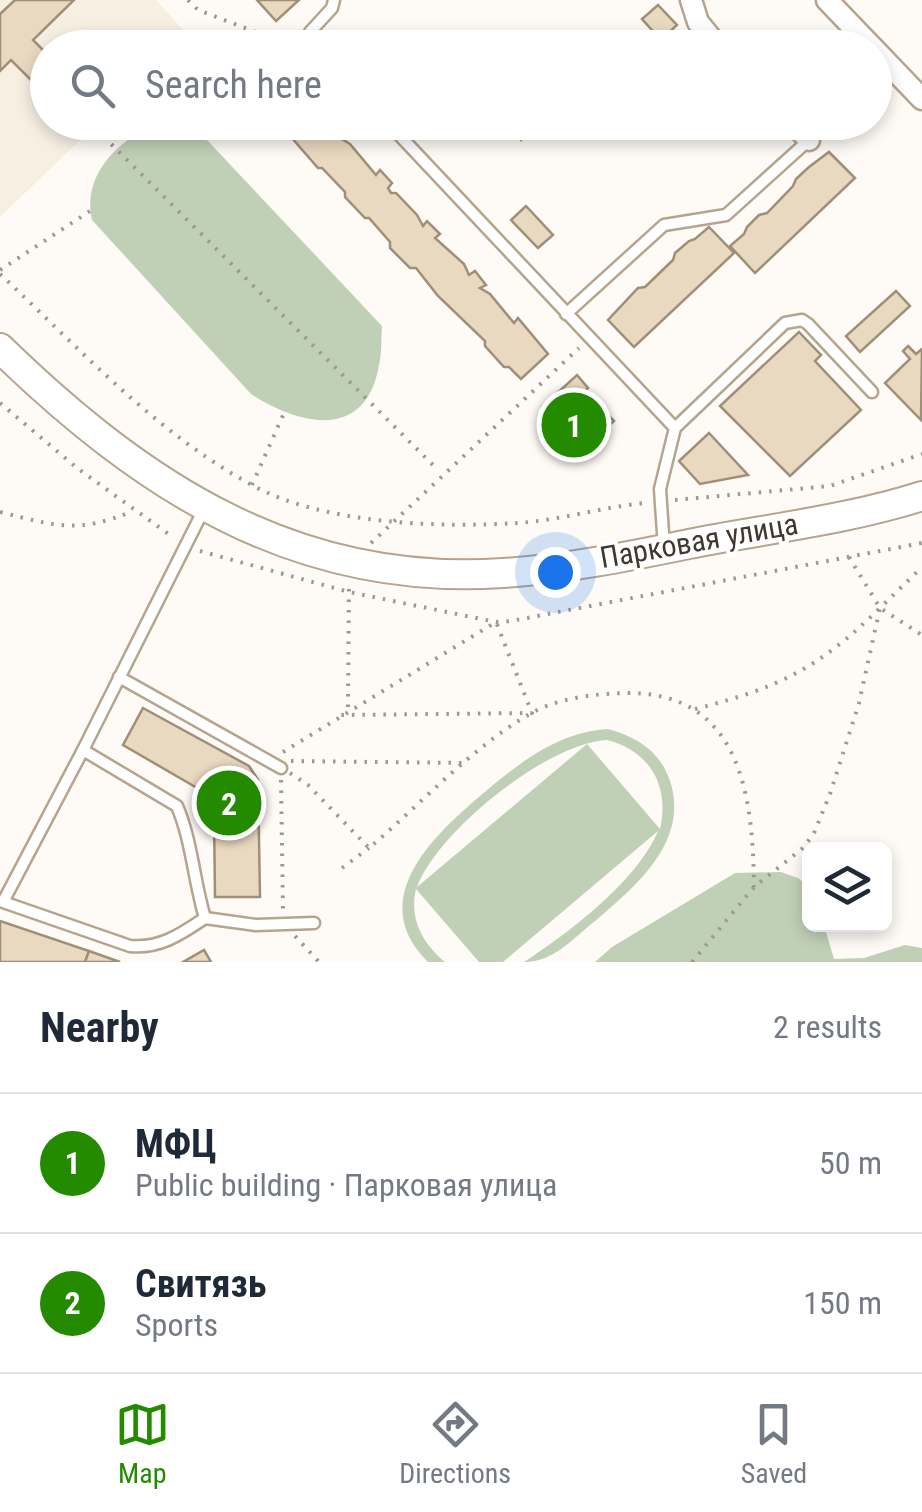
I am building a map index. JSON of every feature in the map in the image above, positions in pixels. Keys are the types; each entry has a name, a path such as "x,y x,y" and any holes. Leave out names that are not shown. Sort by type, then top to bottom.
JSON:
{"street":[{"path":"690,0 704,30"},
{"path":"828,0 857,30"},
{"path":"892,68 922,100"},
{"name":"Парковая улица","path":"0,348 103,440 204,508 279,542 358,564 436,574 504,573 664,549 922,496"}],"lane":[{"path":"312,30 332,8 334,0"},
{"path":"405,140 675,428"},
{"path":"566,314 664,224 726,214 809,140"},
{"path":"664,549 661,478 675,428 785,323 793,320 808,324 872,392"},
{"path":"204,508 1,902 142,947 173,939 205,918 256,925 314,923"},
{"path":"119,677 281,768"},
{"path":"82,750 177,806 205,918"}],"path":[{"path":"188,0 198,10 250,30"},
{"path":"107,140 435,467"},
{"path":"90,211 0,272 167,430 252,485 294,502 342,514 394,520 514,523 660,501 830,486 922,454"},
{"path":"348,710 349,578 370,544 579,348"},
{"path":"252,485 284,413"},
{"path":"0,512 66,528 106,522 133,510"},
{"path":"848,556 880,608 922,635"},
{"path":"694,710 779,684 812,667 844,644 922,567"},
{"path":"692,962 754,887 803,848 814,833 859,703 880,608"},
{"path":"269,761 496,622 532,713"},
{"path":"342,868 464,763 532,713 560,702 627,693 668,696 694,710 727,743 739,766 750,814 754,887"},
{"path":"340,716 532,713"},
{"path":"269,761 464,763"},
{"path":"281,768 308,784 369,848"},
{"path":"281,768 284,924 318,962"}],"shaded area":[{"path":"0,0 156,0 183,30 30,30 30,140 80,140 0,217"}],"green space":[{"path":"128,140 207,140 382,326 380,360 372,390 360,406 345,416 309,419 251,394 92,220 93,187 108,158"},
{"path":"608,729 629,736 654,753 666,770 674,803 672,823 655,860 627,893 570,942 535,961 524,962 581,921 619,887 658,831 503,962 479,962 416,889 414,910 419,929 445,962 428,962 410,939 403,916 404,893 426,850 461,812 524,762 555,743","holes":["607,740 635,752 653,772 662,798 660,829 587,744","587,744 417,887 447,841 497,794 555,756"]},
{"path":"781,872 802,881 802,932 826,932 834,959 864,958 905,945 922,948 922,962 595,962 612,947 735,873"}],"building":[{"path":"15,0 74,0 43,30 30,30 30,79 11,60 0,71 0,14"},
{"path":"257,0 299,0 276,21"},
{"path":"658,5 677,25 672,30 652,30 642,19"},
{"path":"294,140 343,140 350,144 376,175 380,170 392,183 388,188 391,193 396,193 423,226 427,221 440,234 435,238 464,264 469,275 475,271 486,285 480,288 514,323 518,318 548,354 521,379 504,367 485,341 438,296 416,268 410,268 390,248 390,242 369,218"},
{"path":"829,152 855,178 755,273 730,246 759,215 767,213 796,179"},
{"path":"526,206 553,235 538,248 511,220"},
{"path":"709,227 734,253 634,347 608,320 638,288 645,287 673,260 675,253"},
{"path":"896,291 910,306 860,352 846,336"},
{"path":"799,332 821,355 815,361 861,410 790,476 720,406"},
{"path":"908,346 916,354 922,349 921,420 885,383 910,359 903,351"},
{"path":"577,375 588,388 585,391 614,421 583,450 543,406"},
{"path":"709,433 748,475 700,484 679,461"},
{"path":"143,708 249,766 258,780 260,897 215,897 214,815 199,811 198,796 194,794 197,788 123,745"},
{"path":"0,921 89,951 85,962 0,962"},
{"path":"204,950 211,962 183,962"},
{"path":"89,951 120,962 85,962"}],"place":[{"name":"МФЦ","path":"574,425"},
{"name":"Свитязь","path":"229,803"}]}
